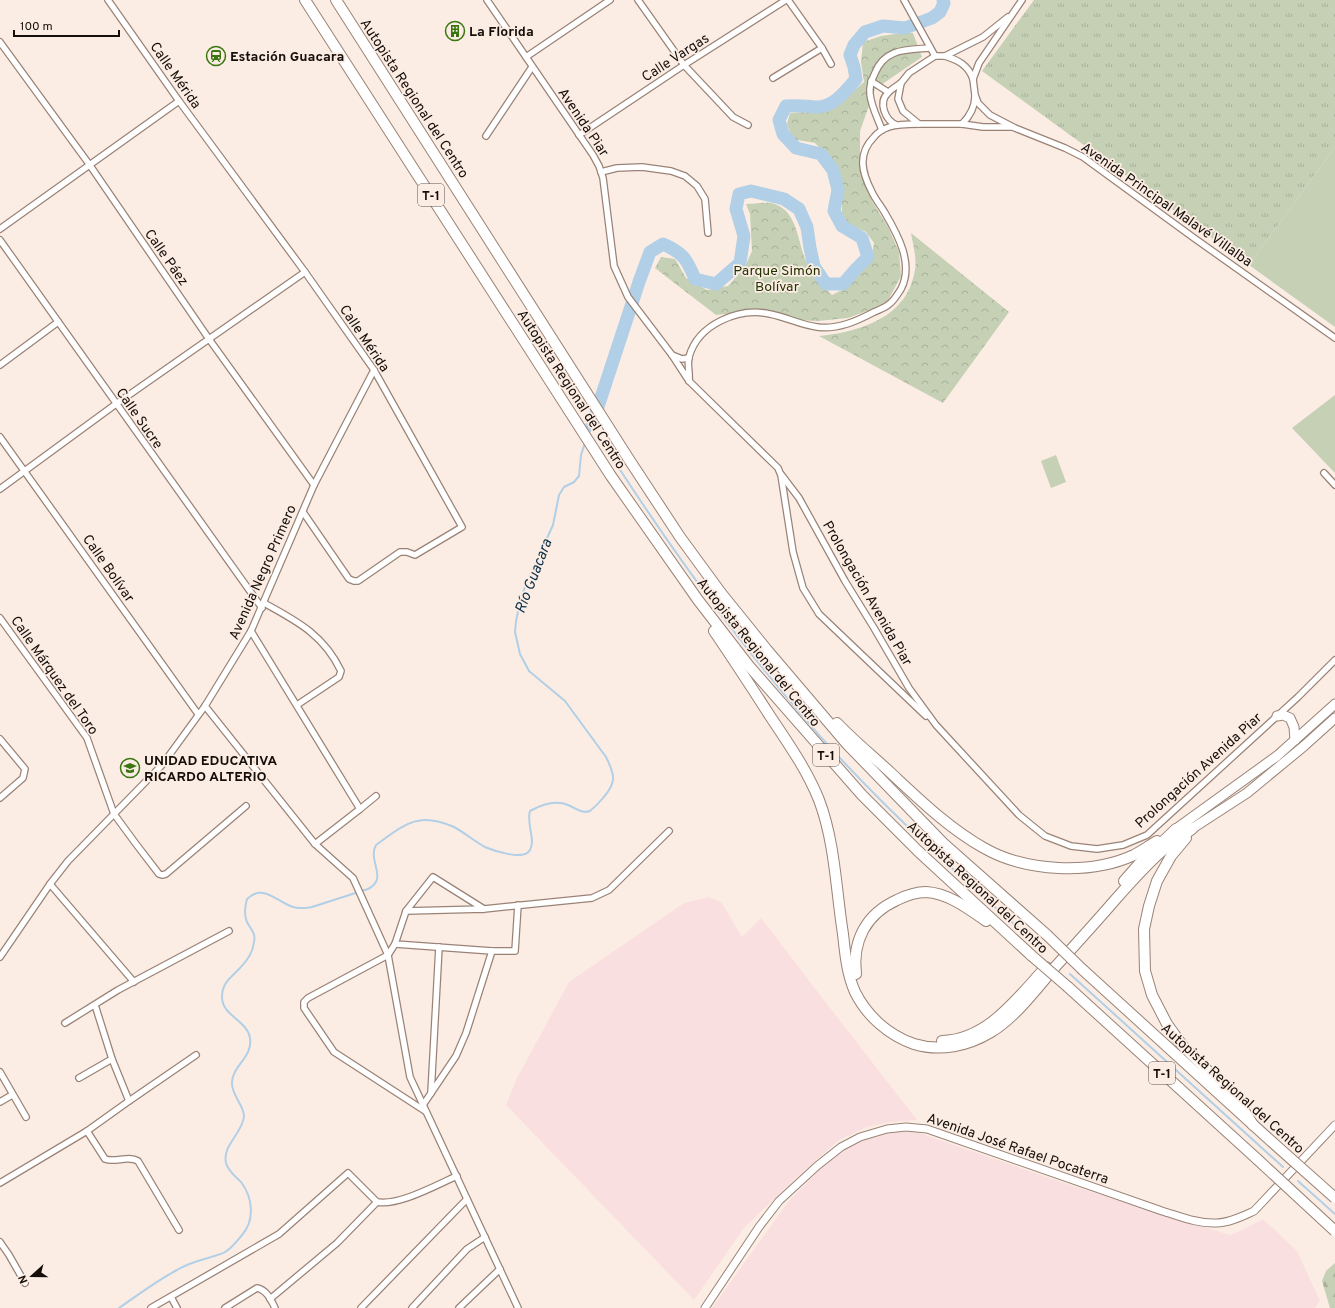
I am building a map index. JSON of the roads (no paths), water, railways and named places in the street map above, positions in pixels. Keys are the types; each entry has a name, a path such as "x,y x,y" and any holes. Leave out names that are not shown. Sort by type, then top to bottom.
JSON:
{"highway":[{"name":"Autopista Regional del Centro","path":"305,0 611,476 698,600 749,666 857,790 918,851 1335,1231"},
{"name":"Autopista Regional del Centro","path":"338,3 680,537 721,593 767,650 847,744 943,843 1047,935 1083,970 1270,1141 1335,1198"},
{"path":"649,531 661,559 718,636 806,773 819,800 827,826 845,951 855,991 871,1016 894,1035 921,1046 945,1048 969,1042 991,1032 1003,1023 1022,1004 1128,885 1163,850 1193,828"},
{"path":"767,650 840,726 915,795 948,824 985,849 998,855 1015,861 1049,867 1081,868 1112,863 1134,855 1176,829"},
{"path":"1193,828 1171,856 1157,881 1144,929 1145,971 1152,995 1167,1024 1182,1044 1238,1101 1253,1125"},
{"path":"1031,955 966,907 944,896 926,892 907,896 891,902 882,907 872,916 859,939 855,952 854,965 859,989 866,1003 887,1025 902,1035 917,1040 930,1042 963,1038 992,1022 1006,1011 1138,865 1176,829"}],"main road":[{"path":"1176,829 1272,760 1335,704"},
{"path":"1277,716 1283,715 1290,718 1294,727 1294,740"},
{"path":"1193,828 1247,793 1304,746 1335,718"}],"street":[{"name":"Calle Mérida","path":"108,0 179,101 305,272 374,370 462,527 415,556 407,552 400,552 358,581 354,582 349,579 302,512"},
{"name":"Avenida Piar","path":"487,0 594,156 601,172 614,266 628,297 644,318"},
{"path":"526,57 610,0"},
{"path":"638,0 684,65 733,117 748,125"},
{"path":"787,0 822,48 831,64"},
{"name":"Calle Vargas","path":"579,135 684,65 787,0"},
{"path":"904,0 935,56"},
{"name":"Avenida Principal Malavé Villalba","path":"1022,0 979,63 973,79 975,95 978,103 990,115 1015,128 1083,156 1194,238 1335,338"},
{"path":"945,56 982,37 1013,13"},
{"name":"Calle Páez","path":"0,42 89,164 209,339 314,486"},
{"path":"882,130 870,94 871,81 879,63 889,55 902,50 929,46"},
{"path":"773,78 822,48"},
{"path":"897,125 889,120 885,113 884,102 888,92 901,83 909,73 935,56 945,56 959,60 970,71 973,79"},
{"path":"486,136 532,66"},
{"path":"871,81 888,92"},
{"path":"901,83 898,99 900,106 907,115 919,124"},
{"path":"962,124 974,108 975,95"},
{"path":"0,229 179,101"},
{"path":"689,381 689,358 695,344 710,328 721,321 738,315 756,312 770,314 818,328 836,326 857,321 882,309 896,297 904,282 906,265 901,243 886,214 872,193 863,168 863,156 868,142 882,130 897,125 919,124 962,124 983,127 1015,128"},
{"path":"601,172 617,168 642,167 671,171 685,176 697,186 705,199 708,233"},
{"name":"Calle Sucre","path":"0,240 116,404 263,605"},
{"path":"0,489 116,404 305,272"},
{"name":"Prolongación Avenida Piar","path":"644,318 672,355 689,381 778,468 780,473 799,498 845,581 909,688 936,725"},
{"path":"0,365 58,322"},
{"path":"672,355 682,359 689,358"},
{"name":"Avenida Negro Primero","path":"0,957 50,884 68,861 162,765 204,706 251,630 314,486 374,370"},
{"name":"Calle Bolívar","path":"0,437 26,471 198,714"},
{"name":"Prolongación Avenida Piar","path":"780,473 793,552 803,588 819,614 936,725 1019,815 1045,836 1071,846 1097,849 1123,845 1147,834 1277,716 1335,660"},
{"path":"1324,473 1335,485"},
{"path":"263,605 296,620 312,632 322,642 341,671 339,678 297,705"},
{"name":"Calle Márquez del Toro","path":"0,618 87,738 114,814 159,874 166,874 246,806"},
{"path":"251,630 360,809"},
{"path":"204,706 315,844 353,878 388,955 406,1065 410,1077 500,1269 515,1307"},
{"path":"0,739 24,769 25,774 24,778 0,798"},
{"path":"315,844 376,796"},
{"path":"406,911 484,909 592,898 609,890 669,831"},
{"path":"425,1110 334,1052 304,1008 304,1002 308,998 388,955 395,944 406,911 433,877 484,909"},
{"path":"50,884 134,982"},
{"path":"395,944 492,951 515,951 518,905"},
{"path":"65,1023 134,982 229,931"},
{"path":"431,1093 439,947"},
{"path":"422,1105 456,1056 466,1033 492,951"},
{"path":"95,1005 112,1059 129,1101"},
{"path":"0,1183 87,1132 196,1055"},
{"path":"78,1078 112,1059"},
{"path":"0,1072 26,1117"},
{"path":"0,1102 12,1095"},
{"name":"Avenida José Rafael Pocaterra","path":"705,1308 759,1227 779,1201 817,1166 841,1147 860,1137 886,1129 906,1127 927,1129 1162,1211 1198,1221 1217,1224 1236,1219 1254,1211 1335,1125"},
{"path":"87,1132 105,1159 109,1161 131,1159 138,1161 179,1230"},
{"path":"151,1308 279,1234 348,1173 378,1202 383,1203 408,1197 457,1176"},
{"path":"361,1308 467,1199"},
{"path":"270,1299 337,1243 378,1202"},
{"path":"412,1308 467,1249 485,1237"},
{"path":"0,1242 25,1283"},
{"path":"459,1308 500,1269"},
{"path":"225,1308 258,1288 263,1290 275,1308"},
{"path":"171,1297 177,1308"}],"waterway":[{"name":"Río Guacara","path":"592,425 650,252 663,244 670,247 684,257 695,279 716,284 740,263 744,236 736,209 739,194 751,191 784,199 799,209 807,227 814,266 826,284 843,284 868,257 862,238 842,226 834,211 838,190 833,170 821,154 796,148 783,134 779,120 786,106 821,107 833,102 843,94 856,79 850,55 854,45 865,32 883,26 905,28 932,18 940,12 944,3 943,0"},
{"name":"Río Guacara","path":"588,435 592,425"},
{"name":"Río Guacara","path":"119,1308 169,1274 192,1263 221,1254 228,1250 242,1235 249,1223 251,1209 248,1195 241,1182 228,1169 226,1157 227,1150 243,1122 244,1116 242,1108 233,1091 232,1082 233,1076 249,1050 250,1038 244,1027 226,1009 222,997 225,984 245,962 253,945 254,934 245,916 247,899 253,895 264,893 287,905 304,908 312,907 368,889 374,885 377,880 374,857 376,845 405,825 418,821 429,820 444,823 454,827 485,847 495,851 522,855 527,853 532,846 529,821 530,811 544,805 559,803 587,812 600,802 611,787 613,774 606,757 565,701 529,671 520,654 515,632 521,598 526,584 553,525 559,495 564,487 574,482 579,476 581,455 585,443"},
{"path":"613,459 665,537 720,613 777,686 808,722 839,757 888,807 963,879 1041,948"},
{"path":"1070,974 1283,1167"},
{"path":"1298,1181 1335,1214"}],"place":[{"name":"La Florida","path":"455,31"},
{"name":"Estación Guacara","path":"216,56"},
{"name":"UNIDAD EDUCATIVA RICARDO ALTERIO","path":"130,768"}],"park label":[{"name":"Parque Simón Bolívar","path":"777,278"}]}
